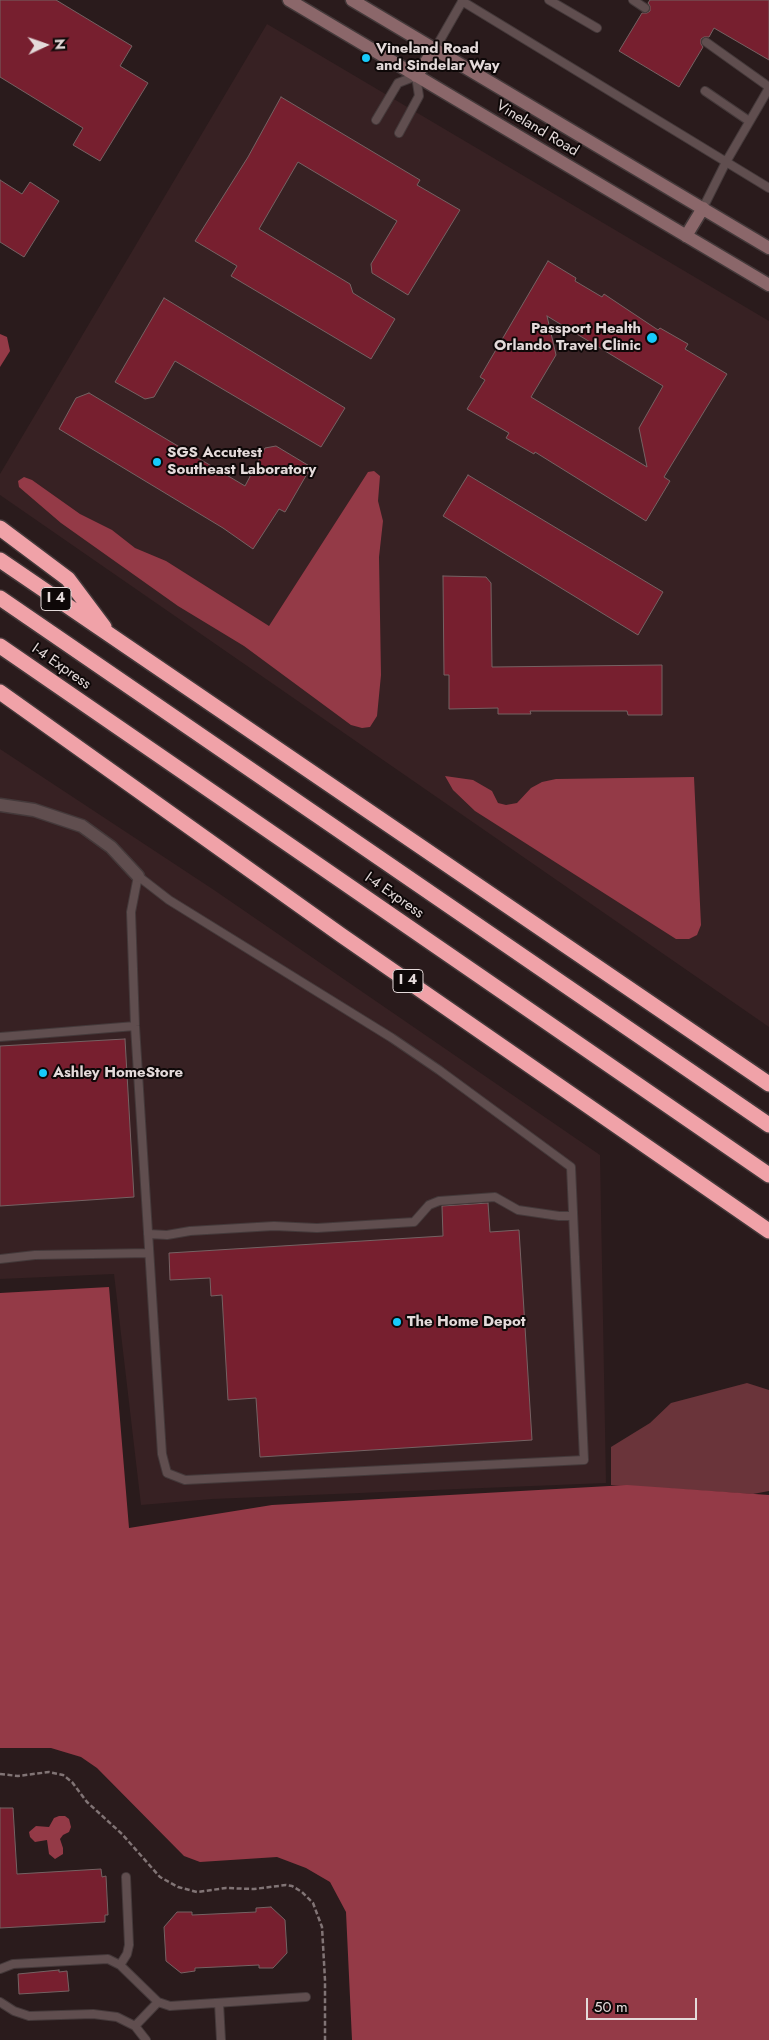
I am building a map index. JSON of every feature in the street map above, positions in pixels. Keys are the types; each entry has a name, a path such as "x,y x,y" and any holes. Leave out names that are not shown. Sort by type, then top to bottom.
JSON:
{"highway":[{"path":"0,528 68,579 112,638"},
{"name":"I 4","path":"0,560 769,1084"},
{"name":"I-4 Express","path":"0,598 769,1125"},
{"name":"I-4 Express","path":"0,646 769,1175"},
{"name":"I 4","path":"0,692 341,935 769,1231"}],"street":[{"name":"Vineland Road","path":"289,0 769,285"},
{"name":"Vineland Road","path":"352,0 769,248"},
{"path":"416,76 435,49"},
{"path":"686,236 703,208"},
{"path":"0,805 34,810 82,826 110,847 138,876"}],"lane":[{"path":"549,0 597,28"},
{"path":"633,0 645,8"},
{"path":"435,49 463,1 769,188"},
{"path":"703,208 726,162 769,88 706,42"},
{"path":"376,120 398,83 416,76 419,96 399,132"},
{"path":"705,92 750,121"},
{"path":"138,876 169,900 392,1038 440,1070 571,1167 584,1460 185,1480 167,1473 162,1454 135,1026 131,912 138,876"},
{"path":"0,1037 135,1026"},
{"path":"148,1234 167,1235 190,1231 274,1226 317,1228 414,1222 429,1205 439,1201 495,1197 518,1210 572,1216"},
{"path":"0,1259 35,1255 149,1253"},
{"path":"120,1965 127,1954 129,1944 126,1877"},
{"path":"0,1969 13,1964 97,1958 108,1959 120,1965 158,2002 170,2006 306,1997"},
{"path":"0,2002 29,2016 99,2014 121,2018 135,2026 146,2040"},
{"path":"135,2026 158,2002"},
{"path":"219,2003 221,2040"}],"path":[{"path":"0,1774 18,1776 49,1772 63,1775 72,1782 87,1802 122,1834 160,1877 178,1887 197,1892 226,1888 254,1889 292,1886 302,1892 313,1903 322,1927 325,1980 325,2040"}],"shaded area":[{"path":"267,24 769,321 769,1027 0,495 0,474"},
{"path":"0,334 7,337 10,351 0,367"},
{"path":"374,471 380,476 378,501 383,521 379,557 381,675 377,716 370,727 362,728 351,725 244,646 178,606 61,523 19,487 18,481 24,477 32,480 80,514 112,530 135,548 166,561 269,626 368,472"},
{"path":"0,749 214,890 600,1155 606,1483 212,1499 141,1505 114,1274 0,1279"},
{"path":"445,776 473,780 492,791 498,803 506,805 517,803 531,788 542,782 556,779 694,777 701,925 697,935 689,939 676,939 475,811 453,790"},
{"path":"109,1287 129,1528 272,1505 627,1485 769,1495 769,2040 352,2040 346,1912 330,1882 306,1868 277,1857 200,1862 184,1856 97,1768 81,1757 51,1748 0,1748 0,1293"},
{"path":"747,1383 769,1390 769,1491 753,1494 611,1485 611,1447 650,1423 671,1403"},
{"path":"65,1816 69,1819 71,1827 69,1832 60,1839 63,1854 55,1859 49,1854 47,1840 35,1842 30,1837 29,1832 36,1826 49,1827 54,1818"}],"building":[{"path":"0,0 56,0 132,46 120,66 148,83 100,161 73,145 83,128 0,77"},
{"path":"650,0 769,0 769,60 714,28 709,37 701,39 703,47 679,87 619,51 642,13 650,11 648,3"},
{"path":"281,97 420,180 417,185 460,210 408,295 372,273 371,264 397,221 298,162 259,229 350,284 353,293 395,319 371,359 231,276 237,266 195,241 248,157"},
{"path":"0,180 22,194 30,182 59,201 24,257 0,242"},
{"path":"548,261 576,278 575,281 602,297 604,294 658,330 660,328 688,344 685,349 727,374 664,477 670,481 646,521 535,452 534,454 506,438 509,433 467,409 485,380 480,377","holes":["547,316 663,386 639,428 647,467 531,397 556,355"]},
{"path":"164,298 345,408 321,447 175,361 154,397 145,399 115,382"},
{"path":"89,393 245,486 265,448 276,446 311,467 285,512 279,509 253,549 223,528 59,429 76,398"},
{"path":"468,475 663,592 638,635 443,516"},
{"path":"443,576 486,577 491,583 492,667 662,665 662,715 628,715 627,711 530,711 531,714 498,714 498,708 449,709 449,675 444,675"},
{"path":"125,1039 134,1197 0,1206 0,1046"},
{"name":"The Home Depot","path":"488,1203 490,1232 519,1230 532,1440 260,1457 256,1398 228,1400 222,1295 211,1296 210,1278 170,1280 169,1253 443,1236 442,1206"},
{"path":"0,1808 13,1808 17,1874 101,1869 102,1877 106,1876 108,1915 105,1915 105,1922 0,1928"},
{"path":"271,1907 285,1920 287,1953 273,1968 259,1968 259,1965 195,1968 195,1971 181,1973 166,1961 164,1927 177,1912 192,1912 192,1915 256,1912 256,1908"},
{"path":"59,1970 59,1972 67,1971 69,1991 19,1994 18,1974"}],"place":[{"name":"Vineland Road and Sindelar Way","path":"366,58"},
{"name":"Passport Health Orlando Travel Clinic","path":"652,338"},
{"name":"SGS Accutest Southeast Laboratory","path":"157,462"},
{"name":"Ashley HomeStore","path":"43,1073"},
{"name":"The Home Depot","path":"397,1322"}]}
